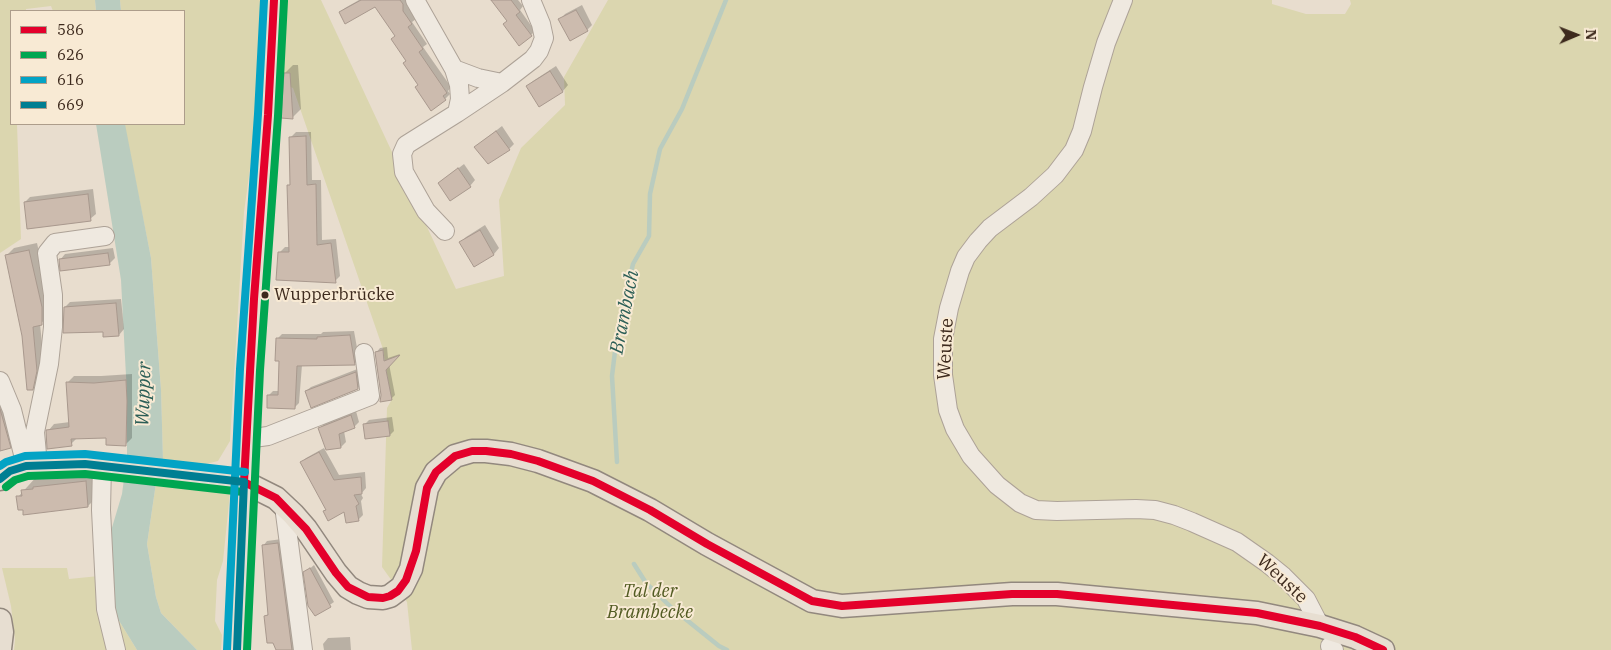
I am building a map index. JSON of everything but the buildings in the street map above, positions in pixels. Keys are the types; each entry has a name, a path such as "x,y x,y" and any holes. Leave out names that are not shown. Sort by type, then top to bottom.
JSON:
{"main road":[{"path":"237,650 246,439 274,0"},
{"path":"0,479 10,471 32,465 112,466 244,482 276,498 284,506 306,529 336,574 348,587 358,594 384,598 398,591 406,580 416,551 427,488 436,472 455,456 486,451 511,454 592,481 650,510 715,549 812,601 842,606 1012,594 1050,594 1257,613 1320,626 1355,637 1384,650"},
{"path":"0,620 2,632 0,649"}],"street":[{"path":"416,0 454,69 459,85 460,99 457,113"},
{"path":"445,231 426,211 404,172 402,154 406,145 502,83 533,59 539,51 544,38 541,24 531,0"},
{"name":"Weuste","path":"1123,0 1106,43 1082,131 1074,150 1056,175 1031,197 990,228 966,257 960,271 949,308 943,339 943,375 948,410 955,430 971,456 996,485 1020,503 1036,510 1136,508 1155,510 1192,522 1237,542 1267,562 1306,599 1320,626"},
{"path":"454,69 478,78 502,83"},
{"path":"32,465 35,432 48,372 53,327 53,295 46,253 55,242 105,236"},
{"path":"246,439 268,436 370,396 364,352"},
{"path":"0,381 32,465"},
{"path":"112,466 101,510 106,609 116,650"},
{"path":"284,506 303,650"}],"green space":[{"path":"0,0 95,0 96,10 53,10 51,6 26,10 10,10 10,125 17,125 21,239 0,253"},
{"path":"120,0 264,0 251,161 244,212 230,441 218,461 202,465 163,460 161,390 151,258 125,128 125,125 185,125 185,10 121,10"},
{"name":"Tal der Brambecke","path":"285,0 321,0 456,289 504,276 499,200 521,148 565,105 564,77 608,0 1272,0 1272,4 1306,14 1345,14 1351,4 1350,0 1611,0 1611,650 412,650 407,602 382,567 387,408 391,401 383,349 293,88 281,84"},
{"path":"156,483 230,493 223,561 217,580 215,621 222,635 221,650 197,650 161,613 156,597 147,544"},
{"path":"2,568 67,568 69,579 99,576 110,585 118,619 137,650 14,650 15,640 11,606"}],"water":[{"path":"95,0 120,0 121,10 96,10"},
{"name":"Wupper","path":"96,125 125,125 151,258 161,390 163,460 156,483 147,544 156,597 161,613 197,650 137,650 118,619 110,585 108,541 122,494 127,456 127,395 121,280"}],"waterway":[{"name":"Brambach","path":"617,462 612,376 617,335 633,264 649,236 650,194 660,149 682,109 726,0"},
{"path":"634,564 646,583 673,609 719,646 727,650"}],"transit line":[{"name":"616","path":"227,650 240,369 264,0"},
{"name":"586","path":"244,482 274,0"},
{"name":"626","path":"247,650 260,370 284,1"},
{"name":"586","path":"244,482 276,498 306,529 336,573 348,587 368,597 383,598 390,596 398,591 406,580 416,551 427,488 436,472 455,456 472,451 486,451 511,454 538,461 593,481 650,510 707,544 812,601 842,606 1012,594 1057,594 1257,613 1320,626 1355,637 1383,650"},
{"name":"616","path":"0,466 25,456 85,454 245,472"},
{"name":"669","path":"0,479 10,471 26,466 85,464 244,482"},
{"name":"626","path":"6,487 15,480 28,476 85,474 243,492"},
{"name":"669","path":"237,650 244,482"}],"place":[{"name":"Wupperbrücke","path":"265,295"}]}
